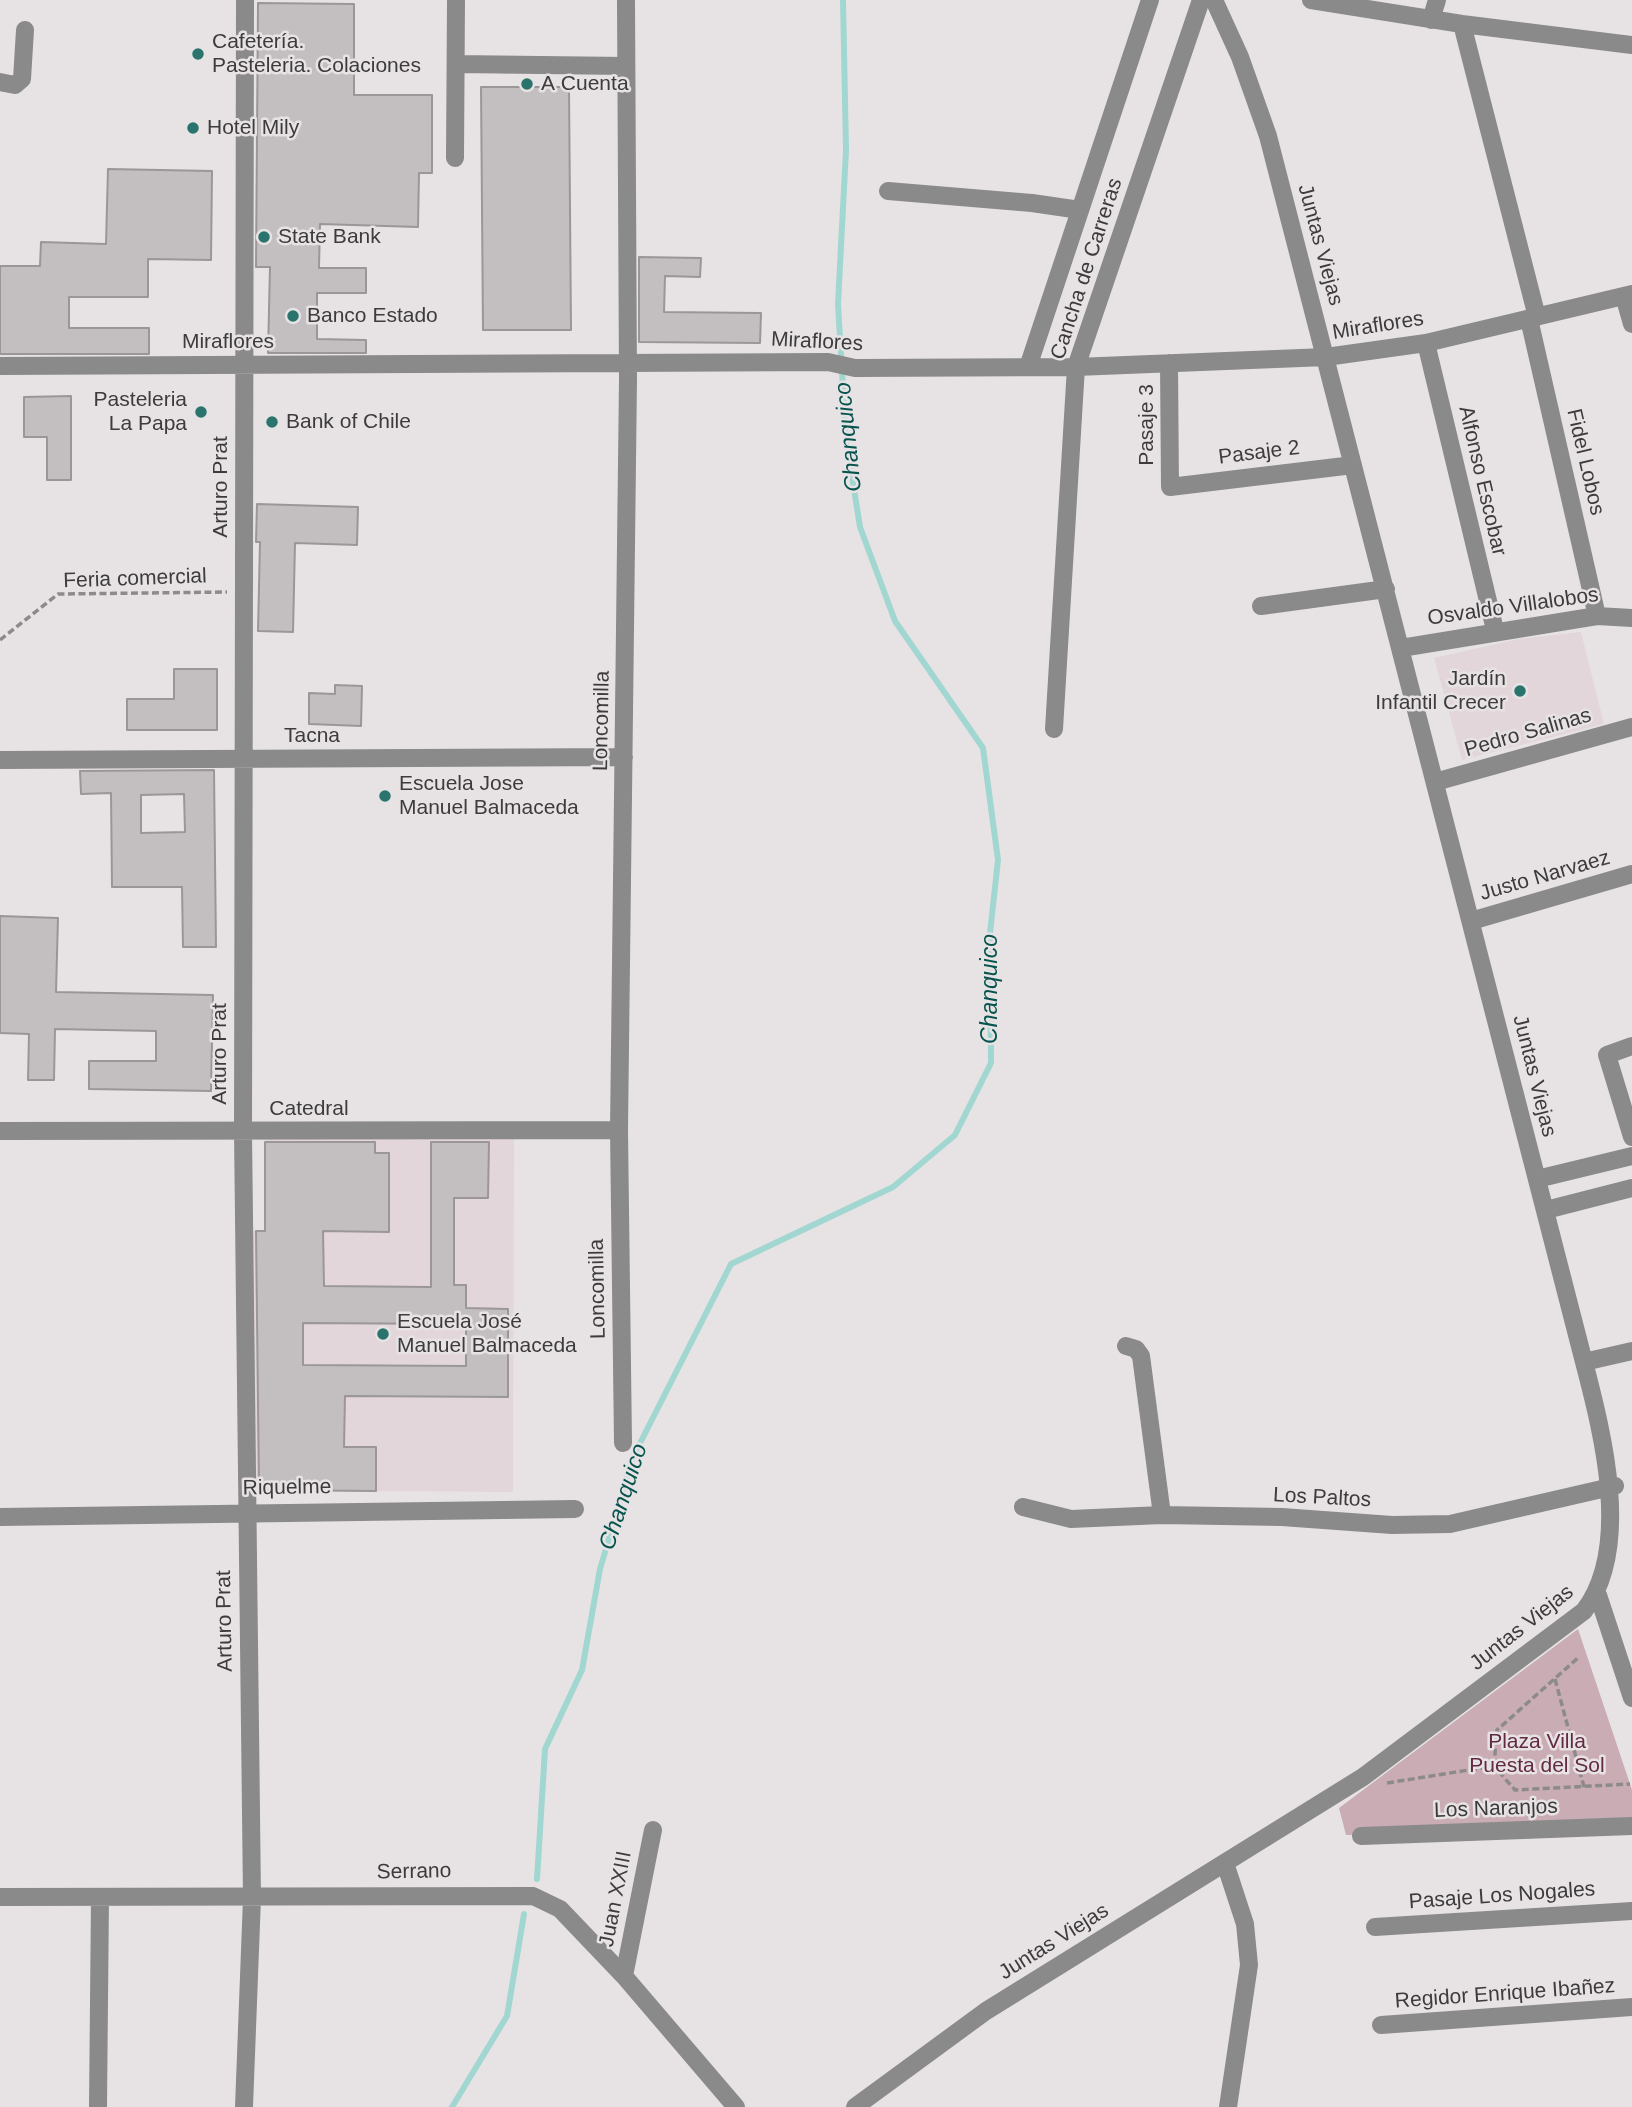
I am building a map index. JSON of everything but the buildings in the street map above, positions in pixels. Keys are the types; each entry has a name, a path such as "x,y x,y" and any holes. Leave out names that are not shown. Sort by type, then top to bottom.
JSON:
{"street":[{"name":"Arturo Prat","path":"244,2107 252,1898 243,1132 246,0"},
{"path":"455,158 456,0"},
{"name":"Loncomilla","path":"624,1443 619,1130 628,363 626,0"},
{"name":"Cancha de Carreras","path":"1028,367 1150,0"},
{"name":"Cancha de Carreras","path":"1054,729 1076,367 1201,0"},
{"name":"Juntas Viejas","path":"855,2107 986,2011 1363,1776 1584,1611 1598,1595 1611,1559 1621,1517 1546,1210 1268,136 1240,57 1214,0"},
{"path":"1311,0 1431,20 1632,45"},
{"path":"1431,20 1437,0"},
{"name":"Fidel Lobos","path":"1462,24 1533,318 1597,616"},
{"path":"0,82 15,85 22,79 25,30"},
{"path":"456,64 626,66"},
{"path":"888,191 1032,203 1080,210"},
{"name":"Miraflores","path":"0,366 828,362 855,368 1076,367 1326,357 1426,343 1628,295"},
{"path":"1628,295 1632,324"},
{"name":"Alfonso Escobar","path":"1426,343 1495,630"},
{"name":"Pasaje 3","path":"1169,363 1170,487"},
{"name":"Pasaje 2","path":"1170,487 1353,465"},
{"path":"1261,606 1386,589"},
{"name":"Osvaldo Villalobos","path":"1401,648 1495,630 1597,616 1632,618"},
{"name":"Pedro Salinas","path":"1436,782 1632,727"},
{"name":"Tacna","path":"0,761 624,757"},
{"name":"Justo Narvaez","path":"1471,921 1632,874"},
{"path":"1632,1046 1607,1055 1632,1137"},
{"name":"Catedral","path":"0,1131 619,1130"},
{"path":"1537,1180 1632,1156"},
{"path":"1546,1210 1632,1188"},
{"path":"1126,1346 1136,1349 1141,1356 1162,1515"},
{"path":"1584,1362 1632,1352"},
{"name":"Los Paltos","path":"1023,1507 1071,1519 1162,1515 1282,1517 1392,1525 1450,1524 1615,1486"},
{"name":"Riquelme","path":"0,1517 246,1511 575,1509"},
{"path":"1598,1595 1632,1698"},
{"name":"Los Naranjos","path":"1361,1836 1632,1826"},
{"name":"Juan XXIII","path":"624,1976 653,1830"},
{"path":"1225,1863 1245,1924 1249,1965 1228,2107"},
{"name":"Serrano","path":"0,1897 533,1896 560,1909 624,1976 736,2107"},
{"path":"98,2107 100,1898"},
{"name":"Pasaje Los Nogales","path":"1375,1927 1632,1911"},
{"name":"Regidor Enrique Ibañez","path":"1381,2025 1632,2007"}],"path":[{"name":"Feria comercial","path":"0,640 58,594 245,592"},
{"path":"1579,1657 1497,1730 1494,1766 1515,1790 1630,1784"},
{"path":"1555,1679 1584,1787"},
{"path":"1376,1786 1494,1766"}],"shaded area":[{"name":"Jardín Infantil Crecer","path":"1581,632 1604,724 1462,760 1434,658 1518,639"},
{"name":"Escuela José Manuel Balmaceda","path":"265,1138 514,1139 513,1492 252,1490 253,1231 265,1231"}],"green space":[{"name":"Plaza Villa Puesta del Sol","path":"1578,1629 1632,1790 1632,1826 1346,1835 1339,1808"}],"waterway":[{"name":"Chanquico","path":"537,1879 545,1749 582,1670 600,1569 633,1457 731,1264 893,1187 955,1135 991,1063 990,933 998,860 983,748 895,621 860,527 846,439 838,304 846,150 843,0"},
{"path":"452,2107 507,2016 524,1914"}],"place":[{"name":"Cafetería. Pasteleria. Colaciones","path":"198,54"},
{"name":"A Cuenta","path":"527,84"},
{"name":"Hotel Mily","path":"193,128"},
{"name":"State Bank","path":"264,237"},
{"name":"Banco Estado","path":"293,316"},
{"name":"Pasteleria La Papa","path":"201,412"},
{"name":"Bank of Chile","path":"272,422"},
{"name":"Jardín Infantil Crecer","path":"1520,691"},
{"name":"Escuela Jose Manuel Balmaceda","path":"385,796"},
{"name":"Escuela José Manuel Balmaceda","path":"383,1334"}]}
